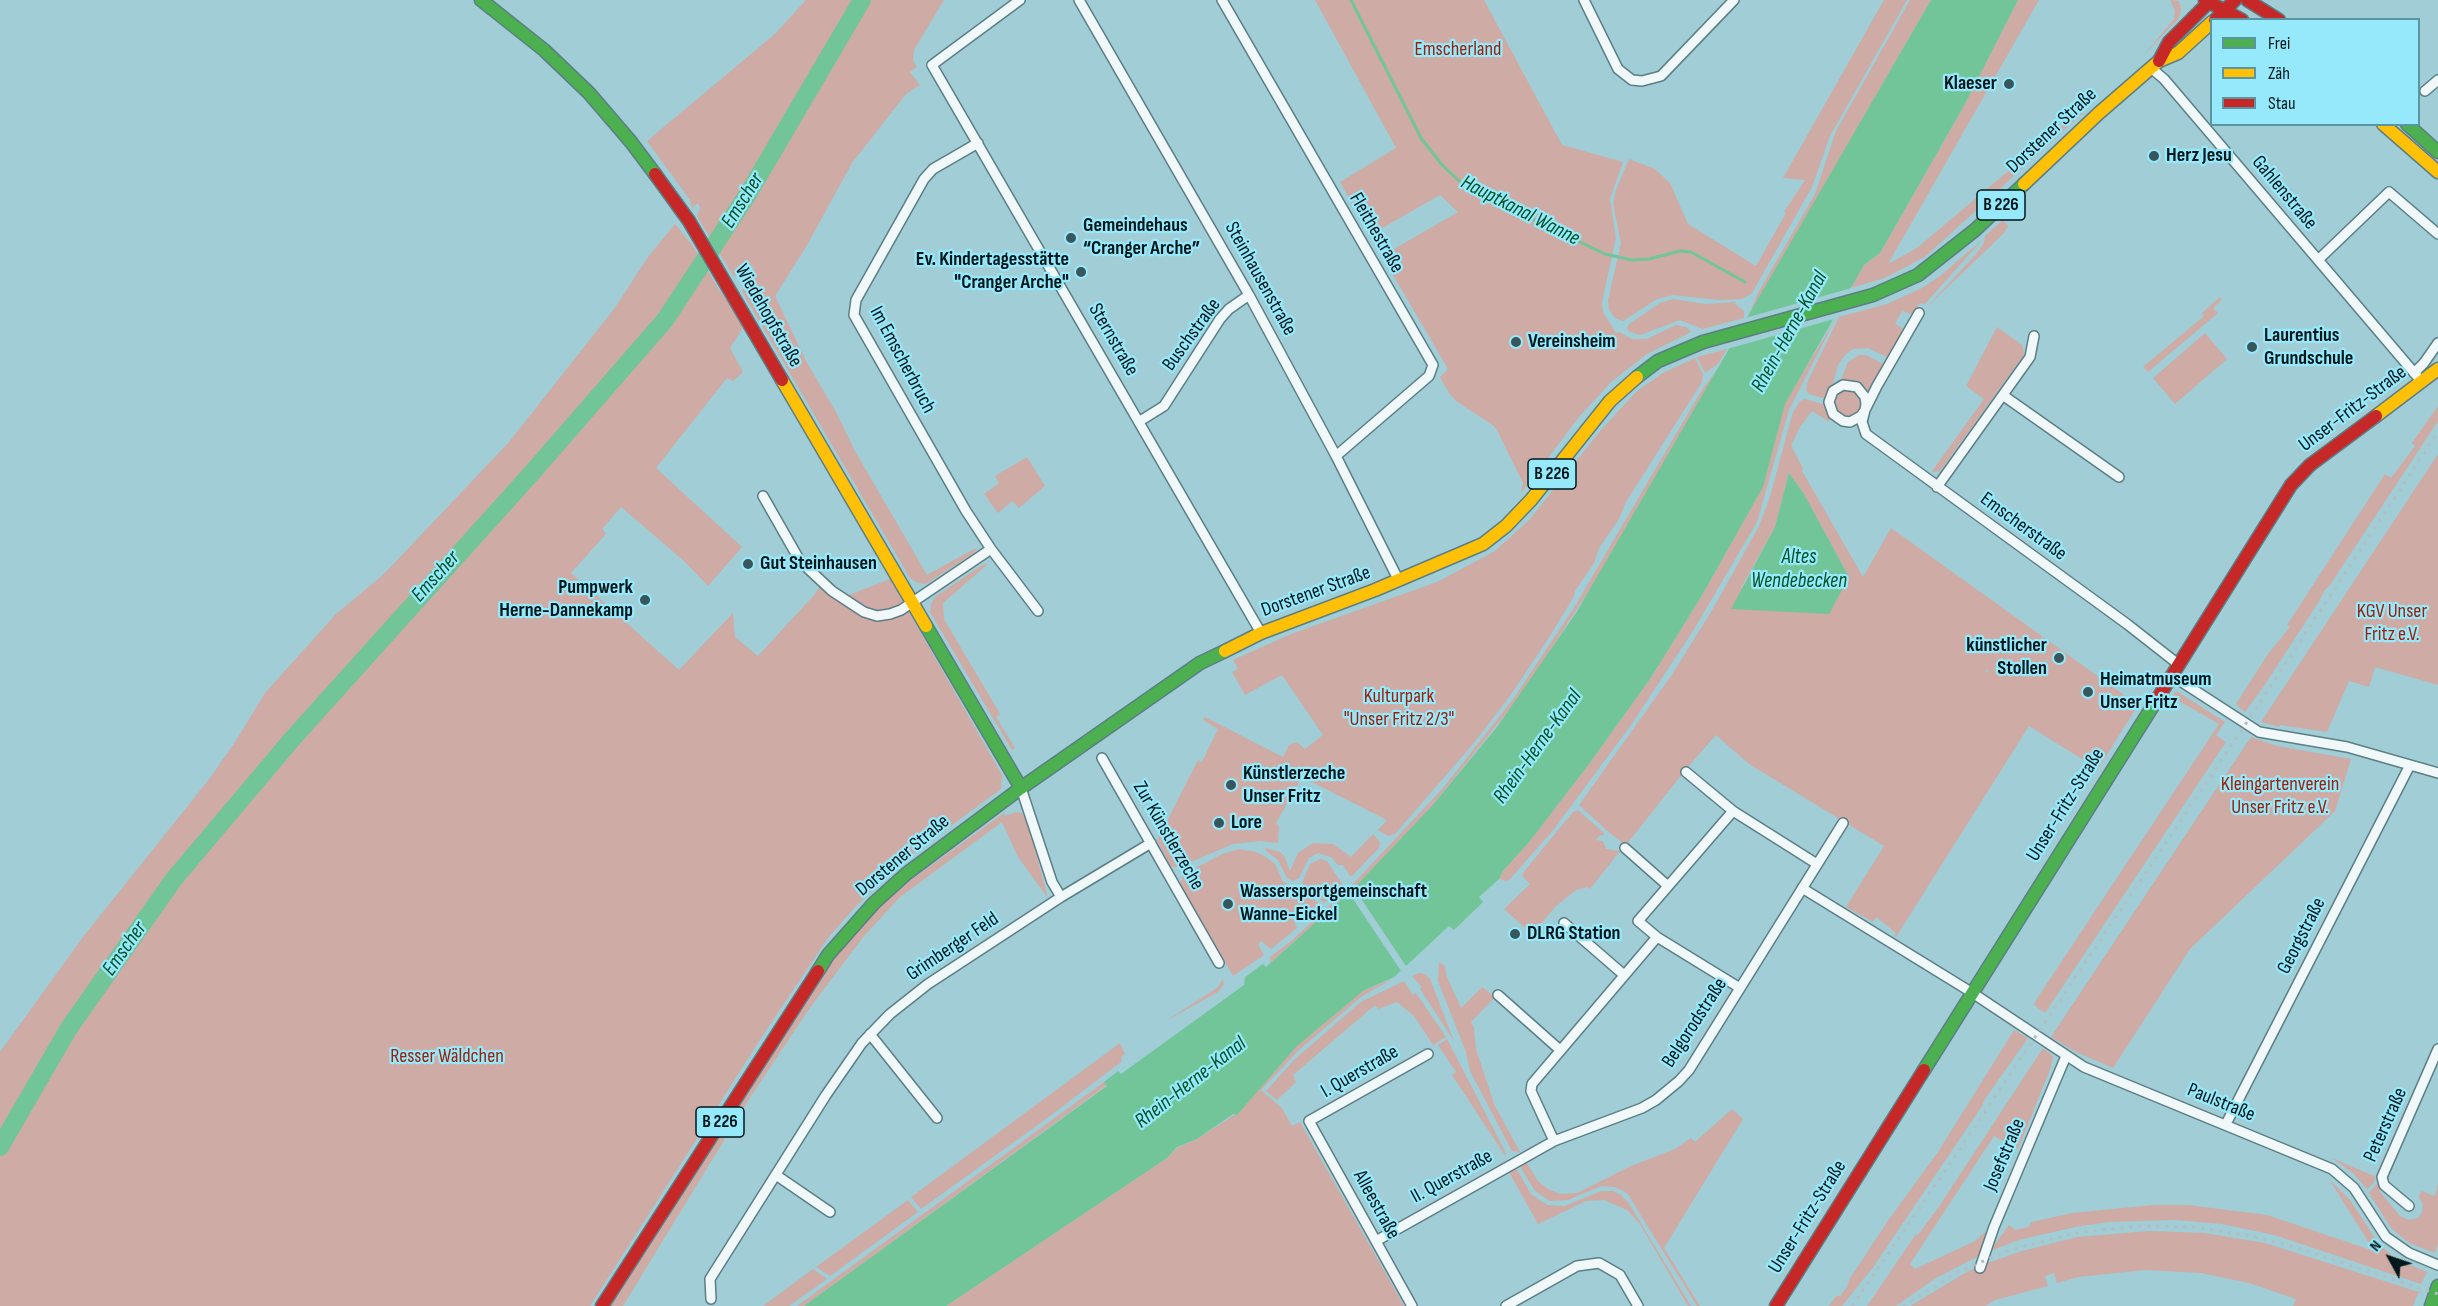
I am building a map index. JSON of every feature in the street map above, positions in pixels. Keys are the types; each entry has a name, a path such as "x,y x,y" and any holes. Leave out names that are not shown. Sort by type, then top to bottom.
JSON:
{"main road":[{"name":"Wiedehopfstraße","path":"482,0 544,50 589,93 631,142 698,236 1022,788"},
{"name":"Dorstener Straße","path":"2217,18 2235,0"},
{"path":"2247,0 2276,18"},
{"name":"Dorstener Straße","path":"2155,64 2169,42 2208,1"},
{"path":"2208,1 2238,18"},
{"name":"Dorstener Straße","path":"602,1306 771,1041 840,939 906,874 1172,681 1215,655 1261,633 1466,553 1506,526 1531,500 1610,400 1643,371 1666,357 1690,346 1849,302 1901,284 1934,265 2155,64 2178,53 2210,24"},
{"path":"2385,126 2438,172"},
{"path":"2409,126 2438,152"},
{"name":"Unser-Fritz-Straße","path":"1776,1306 2284,496 2300,474 2418,377 2438,369"},
{"path":"2431,1306 2438,1286"}],"street":[{"name":"Sternstraße","path":"1020,0 932,65 1261,633"},
{"name":"Steinhausenstraße","path":"1079,0 1249,295 1336,456 1399,581"},
{"name":"Fleithestraße","path":"1222,0 1433,365 1429,376 1336,456"},
{"path":"1584,0 1618,69 1632,80 1642,81 1660,76 1734,0"},
{"name":"Gahlenstraße","path":"2155,64 2164,79 2418,377"},
{"path":"2425,91 2438,80"},
{"name":"Im Emscherbruch","path":"978,143 933,169 924,179 856,300 853,311 855,321 966,511 991,549 1038,611"},
{"name":"Gahlenstraße","path":"2318,260 2388,192 2438,234"},
{"name":"Buschstraße","path":"1140,422 1164,406 1220,319 1229,309 1249,295"},
{"path":"1865,410 1919,313"},
{"path":"1937,487 2030,357 2034,336"},
{"name":"Unser-Fritz-Straße","path":"2418,377 2424,363 2438,343"},
{"name":"Emscherstraße","path":"1865,410 1856,420 1843,422 1833,414 1830,408 1830,396 1837,387 1843,385 1857,387 1865,397 1865,410 1862,422 1866,434 2127,624 2174,670 2259,732 2347,747 2438,773"},
{"path":"2004,396 2119,477"},
{"path":"763,496 793,552 832,591 864,612 877,616 890,614 991,549"},
{"name":"Zur Künstlerzeche","path":"1102,758 1219,963"},
{"name":"Georgstraße","path":"2226,1125 2410,765"},
{"path":"1686,772 1733,811 1817,864"},
{"path":"1022,788 1052,882 1060,897"},
{"path":"1733,811 1638,921 1657,937 1740,988"},
{"name":"Belgorodstraße","path":"1514,1163 1554,1140 1642,1108 1667,1092 1689,1070 1843,823"},
{"name":"Grimberger Feld","path":"711,1299 710,1279 849,1059 870,1034 928,984 1060,897 1151,843"},
{"path":"1625,848 1668,886"},
{"path":"1802,888 1971,992"},
{"path":"1564,923 1624,975"},
{"path":"1554,1140 1531,1087 1534,1080 1657,937"},
{"name":"Paulstraße","path":"1971,992 2084,1067 2332,1169 2354,1188 2386,1237 2409,1253 2438,1265"},
{"path":"1498,995 1560,1050"},
{"path":"870,1034 937,1118"},
{"name":"Peterstraße","path":"2409,1206 2384,1185 2382,1177 2438,1049"},
{"name":"I. Querstraße","path":"1309,1121 1428,1054"},
{"name":"Josefstraße","path":"1980,1268 1994,1227 2066,1056"},
{"name":"Alleestraße","path":"1309,1121 1412,1306"},
{"name":"II. Querstraße","path":"1376,1241 1514,1163"},
{"path":"776,1175 830,1212"},
{"path":"1506,1306 1577,1266 1599,1263 1620,1275 1638,1306"}],"green space":[{"path":"806,0 944,0 914,50 913,61 917,67 910,72 920,85 906,94 852,163 806,247 775,296 807,363 927,575 978,547 974,553 926,584 918,583 910,578 742,291 754,268 745,262 740,272 734,277 697,216 700,208 698,203 692,208 690,200 647,141 775,34"},
{"name":"Emscherland","path":"1315,0 1484,0 1562,145 1623,162 1610,199 1616,238 1602,302 1603,312 1616,333 1619,332 1632,339 1647,339 1676,325 1686,327 1691,332 1647,354 1611,382 1579,417 1521,493 1523,483 1497,430 1456,401 1449,393 1440,377 1448,369 1382,256 1458,212 1440,195 1370,235 1340,182 1396,148"},
{"path":"1884,0 1907,0 1830,136 1812,187 1752,293 1742,299 1718,300 1673,295 1657,299 1623,321 1615,318 1609,309 1608,300 1621,243 1613,204 1616,190 1629,159 1655,169 1670,183 1688,224 1756,266 1786,213 1784,212 1805,180 1783,178"},
{"path":"1910,0 1931,0 1748,317 1758,293 1815,194 1836,131"},
{"path":"2018,0 2039,0 1888,264 1917,248 2077,113 2085,111 1926,256 1885,278 1851,288 1864,265 1880,253 1965,104"},
{"path":"2170,0 2179,1 2181,10 2179,18 2144,55 2174,19 2175,10"},
{"path":"2003,220 2008,226 2004,233 1927,307 1976,254 1984,243 1985,236"},
{"name":"Resser Wäldchen","path":"675,224 692,245 718,288 745,325 730,348 743,372 733,381 727,378 656,468 742,547 708,586 684,561 621,507 602,529 606,534 571,573 679,670 733,613 735,637 758,656 815,594 824,580 849,595 890,579 1002,775 1001,789 899,864 855,907 828,938 765,1032 590,1306 0,1306 0,1052 83,937 210,778 265,693 336,614 384,574 509,442 614,309 648,257"},
{"path":"1982,240 1925,304 1920,303 1912,314 1902,311 1895,324 1904,332 1889,358 1868,348 1853,349 1838,365 1826,399 1809,394 1806,390 1807,383 1839,317 1887,304 1922,288 1940,276"},
{"path":"2220,297 2222,300 2213,308 2218,313 2148,372 2143,367 2204,316 2202,313"},
{"path":"1673,299 1706,304 1736,302 1735,304 1744,311 1744,318 1702,329 1680,320 1640,335 1628,331 1629,324 1660,303"},
{"path":"1836,318 1789,410 1757,522 1693,631 1631,725 1554,829 1511,878 1507,881 1499,879 1589,764 1650,679 1701,597 1756,499 1770,461 1784,404"},
{"path":"1997,327 2022,345 2023,356 1940,471 1934,472 1932,471 1984,399 1966,386"},
{"path":"2205,333 2227,359 2175,404 2153,378"},
{"path":"1727,349 1718,364 1705,373 1697,357"},
{"path":"1859,355 1866,355 1885,365 1870,391 1854,381 1840,382 1848,362"},
{"name":"Kulturpark \"Unser Fritz 2/3\"","path":"1695,358 1703,374 1702,382 1626,502 1619,519 1599,548 1594,563 1548,639 1510,696 1473,744 1395,834 1388,836 1378,830 1387,820 1302,777 1276,823 1279,826 1278,843 1261,841 1233,844 1179,867 1171,867 1157,841 1198,760 1202,762 1218,729 1203,720 1205,717 1283,757 1289,745 1297,742 1305,749 1323,735 1282,675 1245,695 1232,672 1238,669 1233,660 1291,634 1437,582 1495,551 1530,519 1601,430 1637,391 1663,373"},
{"path":"1717,370 1592,586 1521,695 1431,807 1354,888 1352,885 1443,788 1514,698 1575,606 1703,388"},
{"path":"1849,390 1858,394 1862,403 1858,412 1849,416 1840,412 1836,403 1840,394"},
{"path":"1805,399 1826,405 1832,419 1828,421 1812,411 1800,427 1791,446 1803,468 1802,471 1863,577 1891,528 2138,705 2098,769 2029,726 1896,937 1894,936 1896,933 1876,917 1873,922 1846,907 1884,846 1749,764 1716,735 1626,845 1579,805 1671,676 1714,607 1759,526 1769,500 1793,412 1800,401","holes":["1789,473 1804,494 1849,577 1741,588 1775,527"]},
{"path":"2438,406 2438,421 2245,712 2236,704 2268,654 2290,627 2287,625 2385,474 2391,478 2415,446 2412,443"},
{"name":"KGV Unser Fritz e.V.","path":"2438,454 2438,685 2375,667 2369,687 2349,681 2327,732 2280,725 2279,727 2261,722"},
{"path":"1027,457 1045,486 1019,508 1012,501 998,513 984,494 999,483 995,476"},
{"path":"988,564 943,603 944,619 1000,714 996,717 1015,748 1012,750 930,612 935,597 982,565"},
{"path":"2175,692 2225,722 2216,735 2226,742 2045,1013 2034,1005 2036,1000 2219,724 2172,697"},
{"name":"Kleingartenverein Unser Fritz e.V.","path":"2251,737 2277,746 2351,759 2335,811 2190,949 2113,1068 2076,1052 2051,1037"},
{"path":"1578,810 1605,834 1596,840 1603,841 1606,849 1620,851 1590,889 1587,887 1576,890 1556,906 1532,934 1504,909 1530,884 1522,876 1526,869 1573,812"},
{"path":"1016,812 1022,813 1027,820 1048,898 1018,857 1002,822 900,897 864,936 809,1009 751,1096 623,1306 609,1306 846,942 883,903 907,883 1004,813 1005,816"},
{"path":"1373,834 1380,842 1379,848 1352,876 1343,865 1338,865 1331,857 1318,853 1309,858 1299,878 1293,881 1287,878 1278,860 1265,850 1266,848 1280,852 1290,871 1298,853 1313,843 1333,844 1351,857"},
{"path":"1239,849 1256,852 1266,857 1275,864 1283,882 1292,886 1298,885 1318,903 1319,908 1303,922 1291,915 1297,928 1271,949 1261,941 1258,944 1264,955 1233,976 1180,884 1183,875 1222,854"},
{"path":"1320,859 1327,861 1343,885 1324,903 1302,883 1310,864"},
{"path":"1347,890 1349,893 1270,963 1270,957 1290,942"},
{"path":"1439,962 1445,966 1446,975 1461,1008 1482,987 1495,997 1471,1022 1474,1028 1476,1049 1495,1106 1520,1152 1512,1151 1470,1071 1466,1052 1438,981"},
{"path":"1419,973 1425,974 1430,979 1454,1041 1420,989 1422,987 1412,976"},
{"path":"1394,978 1361,997 1299,1050 1261,1090 1282,1108 1292,1126 1300,1122 1404,1306 946,1306 1167,1158 1177,1148 1197,1139 1239,1112 1296,1047 1363,991"},
{"path":"1223,979 1224,984 1218,992 1164,1022 1217,988"},
{"path":"1404,981 1413,995 1416,993 1446,1037 1433,1045 1414,1016 1397,1002 1378,1009 1375,1005 1293,1075 1296,1082 1277,1100 1266,1091 1295,1059 1361,1002"},
{"path":"2014,1030 2028,1038 1874,1266 1842,1306 1829,1306 1847,1287 1849,1280 1887,1222 1938,1152"},
{"path":"1447,1039 1506,1157 1452,1075 1456,1072 1438,1045"},
{"path":"1120,1043 1125,1054 1121,1062 1046,1119 921,1209 911,1197"},
{"path":"2043,1048 2053,1056 2051,1067 2018,1149 1994,1136 1910,1264 1915,1269 1975,1241 1989,1229 1981,1255 1936,1278 1896,1306 1867,1306 1916,1234 1918,1235 1938,1208"},
{"path":"1104,1082 1107,1085 804,1306 797,1306"},
{"path":"1732,1109 1743,1119 1664,1248 1700,1306 1697,1306 1627,1193 1615,1187 1601,1186 1568,1200 1550,1201 1535,1191 1520,1166 1526,1162 1538,1181 1548,1189 1560,1194 1577,1193 1631,1166 1675,1149 1691,1138 1695,1142"},
{"path":"2332,1158 2376,1177 2373,1184 2367,1189 2354,1174"},
{"path":"1516,1168 1531,1194 1547,1205 1565,1206 1601,1191 1613,1191 1621,1195 1628,1202 1691,1306 1688,1306 1640,1224 1627,1210 1604,1200 1586,1201 1538,1224 1509,1172"},
{"path":"2329,1179 2350,1200 2378,1243 2397,1260 2427,1272 2421,1284 2274,1235 2222,1224 2175,1220 2109,1222 2075,1227 2019,1240 1990,1251 2009,1225 2015,1230 2028,1227 2032,1222 2072,1213 2153,1205 2188,1205 2267,1215 2374,1251"},
{"path":"2378,1183 2380,1192 2400,1216 2409,1220 2418,1218 2422,1212 2423,1205 2419,1197 2421,1191 2435,1196 2438,1183 2438,1243 2435,1253 2409,1243 2391,1228 2369,1193"},
{"path":"908,1200 918,1212 830,1276 816,1267"},
{"path":"2149,1231 2205,1233 2265,1243 2422,1293 2418,1293 2413,1306 2293,1306 2296,1299 2249,1283 2201,1273 2145,1270 2078,1277 2057,1283 2054,1273 2045,1276 2048,1286 1995,1300 1985,1306 1910,1306 1975,1268 1982,1271 1985,1264 2022,1251 2077,1237"},
{"path":"813,1269 827,1279 789,1306 763,1306"}],"water":[{"name":"Rhein-Herne-Kanal","path":"1931,0 2018,0 1965,104 1880,253 1864,265 1785,404 1763,487 1701,597 1650,679 1530,841 1503,871 1499,879 1479,897 1483,902 1454,930 1449,926 1394,977 1363,991 1296,1047 1237,1115 1233,1114 1197,1139 1177,1147 1167,1158 946,1306 804,1306 1107,1086 1104,1082 1118,1071 1121,1074 1244,985 1245,977 1263,964 1266,967 1354,888 1431,807 1497,727 1576,613"},
{"name":"Altes Wendebecken","path":"1789,473 1804,494 1849,577 1829,614 1731,609 1775,527"}],"pier":[{"path":"1855,287 1838,318 1727,349 1745,318"},
{"path":"1352,885 1408,969 1403,974 1347,890"}],"waterway":[{"name":"Emscher","path":"0,1147 69,1028 174,879 293,738 530,475 665,320 748,194 862,0"},
{"name":"Hauptkanal Wanne","path":"1351,0 1421,138 1443,166 1466,187 1605,254 1632,260 1649,259 1680,251 1691,252 1745,282"}],"railway":[{"path":"1852,1306 2241,731 2438,432"},
{"path":"2042,651 2050,666"},
{"path":"1985,671 2025,662"},
{"path":"1903,1306 1958,1272 2009,1250 2080,1232 2142,1226 2192,1227 2247,1235 2288,1245 2438,1294"}],"traffic: fast":[{"path":"481,0 544,50 589,93 655,174"},
{"path":"2409,126 2438,152"},
{"path":"1637,377 1658,361 1703,342 1873,295 1918,275 1975,230 2024,184"},
{"path":"926,626 1021,788"},
{"path":"818,971 828,955 874,903 906,874 1021,788 1200,663 1225,651"},
{"path":"1924,1070 2156,701"},
{"path":"2431,1306 2438,1286"}],"traffic: slow":[{"path":"2024,184 2099,113 2159,61 2178,53 2210,24"},
{"path":"2385,126 2438,172"},
{"path":"2376,416 2438,369"},
{"path":"1225,651 1261,633 1375,590 1483,544 1506,526 1531,500 1610,401 1637,377"},
{"path":"782,380 926,626"}],"traffic: jam":[{"path":"2205,0 2238,18"},
{"path":"2159,61 2169,42 2211,0"},
{"path":"2217,18 2235,0"},
{"path":"2247,0 2276,18"},
{"path":"655,174 689,221 782,380"},
{"path":"2156,701 2291,485 2310,465 2376,416"},
{"path":"602,1306 818,971"},
{"path":"1776,1306 1924,1070"}],"place":[{"name":"Klaeser","path":"2009,84"},
{"name":"Herz Jesu","path":"2154,156"},
{"name":"Gemeindehaus “Cranger Arche”","path":"1071,238"},
{"name":"Ev. Kindertagesstätte \"Cranger Arche\"","path":"1081,272"},
{"name":"Vereinsheim","path":"1516,342"},
{"name":"Laurentius Grundschule","path":"2252,347"},
{"name":"Gut Steinhausen","path":"748,564"},
{"name":"Pumpwerk Herne-Dannekamp","path":"645,600"},
{"name":"künstlicher Stollen","path":"2059,658"},
{"name":"Heimatmuseum Unser Fritz","path":"2088,692"},
{"name":"Künstlerzeche Unser Fritz","path":"1231,785"},
{"name":"Lore","path":"1219,823"},
{"name":"Wassersportgemeinschaft Wanne-Eickel","path":"1228,904"},
{"name":"DLRG Station","path":"1515,934"}]}
